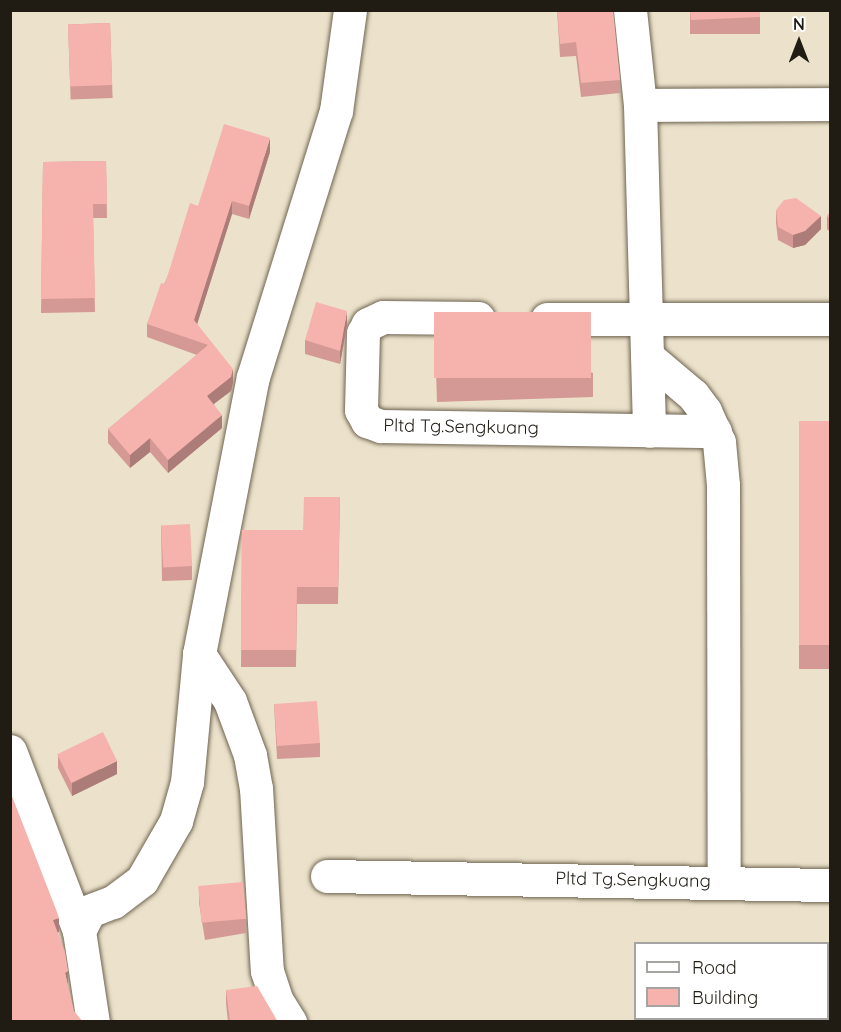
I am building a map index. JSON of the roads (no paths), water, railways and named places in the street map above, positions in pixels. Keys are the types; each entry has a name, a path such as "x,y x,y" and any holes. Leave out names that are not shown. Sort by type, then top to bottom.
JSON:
{"street":[{"path":"79,930 89,910 113,902 142,880 176,821 187,782 199,654 253,377 336,111 350,10"},
{"path":"630,10 640,105 650,431"},
{"path":"640,105 831,104"},
{"name":"Pltd Tg.Sengkuang","path":"715,430 381,426 367,421 362,410 363,333 373,319 831,320"},
{"name":"Pltd Tg.Sengkuang","path":"648,357 693,395 715,430 723,485 724,882"},
{"path":"199,654 230,701 250,755 256,788 267,971 277,1001 290,1022"},
{"path":"10,751 79,930 93,1022"},
{"name":"Pltd Tg.Sengkuang","path":"327,876 831,885"}]}
